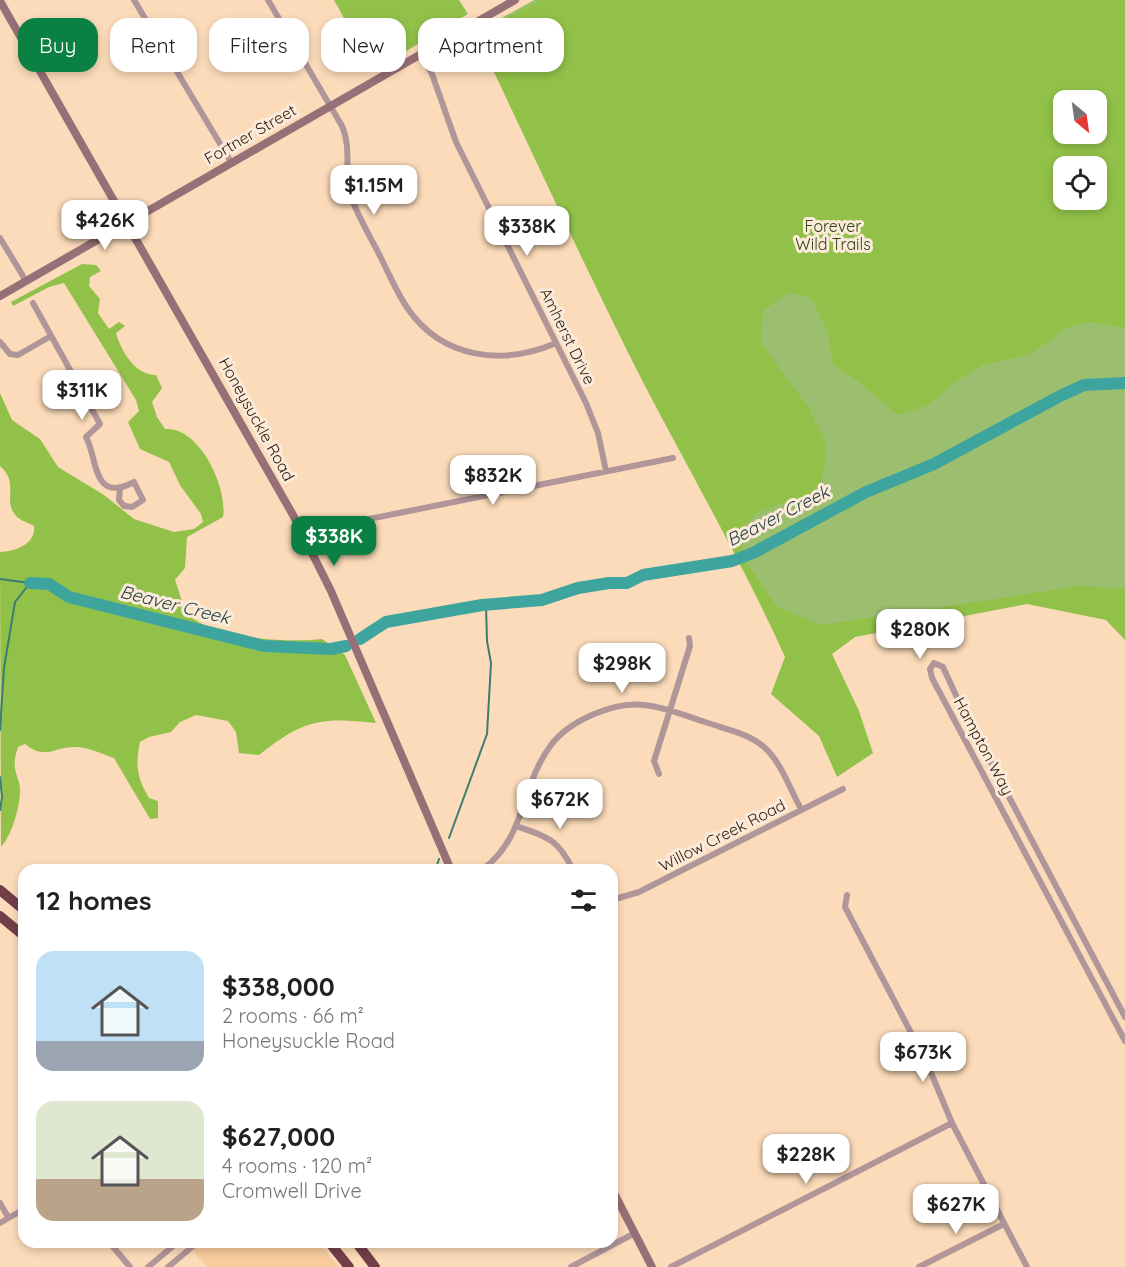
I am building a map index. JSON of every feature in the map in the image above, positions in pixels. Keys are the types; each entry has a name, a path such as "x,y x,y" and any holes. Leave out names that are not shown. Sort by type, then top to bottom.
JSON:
{"highway":[{"path":"0,890 18,905"},
{"path":"0,916 18,931"},
{"path":"12,926 18,927"},
{"path":"334,1248 349,1267"},
{"path":"361,1248 375,1267"}],"main road":[{"name":"Fortner Street","path":"483,18 515,0"},
{"name":"Honeysuckle Road","path":"0,1 265,462 310,547 448,864"},
{"name":"Fortner Street","path":"0,296 418,54"},
{"path":"618,1200 652,1267"}],"street":[{"path":"134,0 231,162"},
{"path":"268,0 331,105 348,144 348,178 354,203 402,299 425,329 459,350 491,356 516,355 556,343"},
{"name":"Amherst Drive","path":"430,72 456,142 592,418 606,471"},
{"path":"0,238 26,281"},
{"path":"33,303 100,424 91,429 86,436 98,478 107,486 120,487 134,483 143,500 132,507 123,506 119,500 120,487"},
{"path":"0,342 10,354 18,355 51,336"},
{"path":"310,547 369,519 674,458"},
{"path":"658,774 654,761 690,646 689,638"},
{"name":"Hampton Way","path":"1125,1017 960,704 944,667 934,663 930,669 932,678 1125,1041"},
{"path":"489,864 506,850 543,758 552,744 571,727 604,711 633,704 669,711 736,732 763,746 774,760 801,809"},
{"name":"Willow Creek Road","path":"618,898 639,892 843,789"},
{"path":"516,826 555,841 570,864"},
{"path":"847,895 845,907 927,1063 952,1124 1027,1267"},
{"path":"671,1267 952,1124"},
{"path":"0,1203 8,1217"},
{"path":"0,1223 18,1212"},
{"path":"919,1267 1004,1224"},
{"path":"618,1242 635,1233"},
{"path":"114,1248 129,1267"},
{"path":"148,1267 171,1248"},
{"path":"168,1267 191,1248"},
{"path":"571,1267 607,1248"}],"shaded area":[{"path":"196,1248 323,1248 339,1267 207,1267 193,1251"}],"green space":[{"path":"334,0 459,0 468,14 461,18 418,18 418,44 406,51 406,18 344,18"},
{"name":"Forever Wild Trails","path":"534,0 1125,0 1125,598 1004,603 788,646 612,316 499,72 564,72 564,18 502,18"},
{"name":"Forever Wild Trails","path":"540,0 1125,0 1125,328 1090,322 1068,327 1031,354 983,365 955,382 927,406 898,415 860,383 833,365 828,334 812,299 789,292 763,311 761,343 808,407 826,442 825,466 819,486 804,499 758,512 743,528 742,555 777,607 821,625 1081,586 1125,589 1125,640 1106,620 1027,604 855,637 832,654 859,711 873,753 837,777 819,736 771,694 785,657 735,554 645,386 494,72 564,72 564,18 506,18"},
{"path":"82,264 96,265 101,271 90,277 89,286 100,299 98,313 109,329 119,322 125,326 116,333 125,354 142,371 156,375 162,388 152,402 157,417 165,429 177,431 189,437 200,448 216,475 221,490 223,517 187,537 185,568 175,580 187,611 199,622 232,634 272,639 322,639 345,655 376,723 326,721 313,724 288,734 259,755 239,753 236,732 228,721 196,715 180,722 171,732 149,737 140,742 137,765 140,778 149,798 158,801 158,818 150,819 114,758 81,747 39,752 25,744 18,747 15,762 20,787 16,814 12,829 1,847 0,552 18,548 28,542 32,538 34,526 16,516 12,510 9,479 0,466 0,393 12,420 40,439 58,467 104,495 134,519 174,532 194,529 203,522 201,514 180,485 169,462 140,449 128,422 139,411 136,400 64,283 49,287 13,306 11,302"}],"waterway":[{"name":"Beaver Creek","path":"360,639 386,622 482,605 542,600 578,588 609,583 627,583 643,575 732,561 753,553 866,492 934,464 1084,385 1125,383"},
{"name":"Beaver Creek","path":"0,579 30,583"},
{"path":"0,730 4,668 15,602 30,583"},
{"name":"Beaver Creek","path":"30,583 49,584 69,597 264,646 331,649 346,646"},
{"path":"449,838 487,734 491,663 487,641 486,606"},
{"path":"0,777 2,797 0,810"},
{"path":"437,864 439,859"}]}
